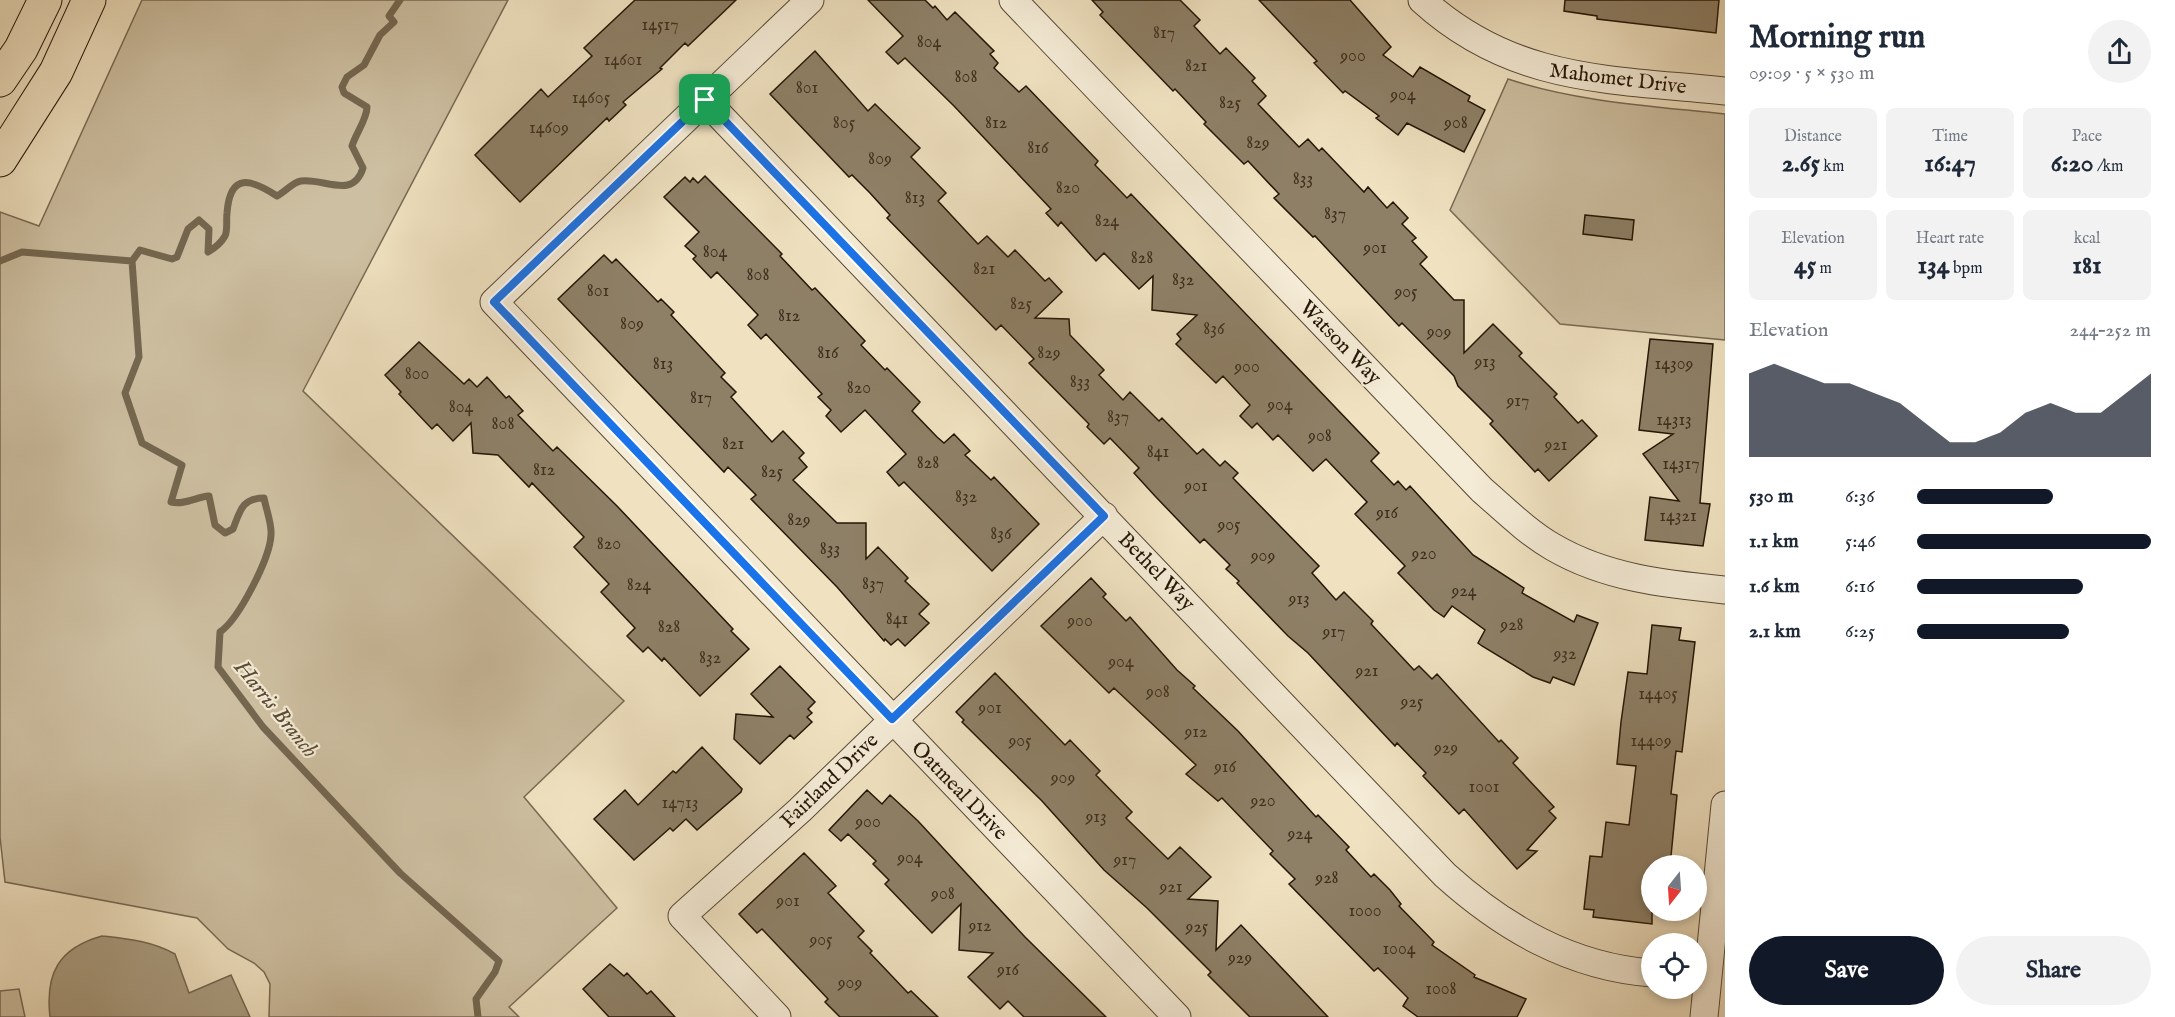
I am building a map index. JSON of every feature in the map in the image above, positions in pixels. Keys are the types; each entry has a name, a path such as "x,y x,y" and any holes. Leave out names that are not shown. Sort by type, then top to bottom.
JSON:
{"main road":[{"path":"0,80 21,49 45,0"},
{"path":"0,160 56,72 89,0"}],"street":[{"path":"705,100 810,0"},
{"name":"Watson Way","path":"1013,0 1482,490 1516,520 1552,547 1590,565 1630,578 1725,590"},
{"name":"Mahomet Drive","path":"1422,0 1472,37 1498,52 1538,68 1579,76 1725,91"},
{"name":"Oatmeal Drive","path":"705,100 494,302 1177,1017"},
{"name":"Bethel Way","path":"705,100 1445,875 1474,901 1510,926 1545,945 1624,971 1641,972"},
{"name":"Fairland Drive","path":"777,1017 682,916 800,810 1104,516"},
{"path":"1707,940 1725,805"},
{"path":"1703,999 1704,1017"}],"shaded area":[{"path":"142,0 508,0 303,391 624,701 524,797 617,908 509,1007 519,1017 269,1017 270,984 264,972 254,963 228,949 197,918 5,882 0,837 0,212 39,226"},
{"path":"1508,79 1588,98 1725,114 1725,340 1560,324 1450,210"},
{"path":"102,936 148,943 175,954 189,993 231,975 250,1017 50,1017 50,987 58,964 75,948"},
{"path":"19,989 25,1017 0,1017 0,991"}],"building":[{"path":"635,0 736,0 688,46 685,43 660,68 662,69 623,102 626,105 609,121 607,118 520,202 475,155 541,89 548,97 592,56 584,48"},
{"path":"868,0 925,0 933,8 935,6 947,20 955,12 994,51 990,54 998,63 994,68 1019,92 1026,86 1098,161 1095,165 1127,198 1131,194 1379,453 1371,461 1394,485 1398,481 1406,490 1410,486 1473,555 1524,588 1522,593 1574,622 1577,615 1598,623 1574,685 1553,677 1550,683 1533,677 1478,643 1485,630 1452,606 1444,617 1434,610 1398,573 1405,566 1355,514 1367,502 1326,459 1313,471 1278,435 1273,440 1257,423 1252,428 1240,416 1250,405 1223,376 1216,383 1176,344 1181,339 1177,334 1197,315 1152,310 1153,276 1139,289 1104,253 1096,261 1061,222 1058,226 1046,213 1051,209 954,106 905,58 898,64 886,52 903,36"},
{"path":"1092,0 1180,0 1200,20 1194,26 1220,54 1226,48 1255,78 1252,81 1266,96 1258,104 1299,147 1308,139 1319,151 1322,148 1364,192 1368,187 1387,208 1393,202 1408,218 1402,224 1416,238 1412,241 1427,257 1420,264 1454,300 1464,300 1464,353 1493,324 1522,353 1519,356 1557,394 1554,397 1578,423 1582,420 1597,436 1549,481 1538,469 1535,472 1490,424 1493,421 1458,386 1454,376 1402,323 1399,326 1315,236 1313,237 1274,198 1279,194 1248,161 1244,164 1204,124 1206,122 1175,89 1173,91 1100,15 1103,12"},
{"path":"1259,0 1350,0 1391,47 1383,55 1413,77 1420,67 1470,96 1468,101 1485,110 1464,152 1407,123 1398,135 1376,118 1379,116 1345,91 1343,93 1314,63 1317,61"},
{"path":"1565,0 1719,0 1716,33 1597,19 1597,16 1564,11"},
{"path":"815,51 868,111 875,104 920,148 911,157 946,193 938,201 978,244 987,236 1008,257 1015,250 1045,281 1049,278 1062,292 1035,318 1069,319 1070,335 1104,370 1099,375 1123,400 1130,392 1159,421 1162,418 1197,454 1203,449 1220,466 1225,461 1238,473 1233,478 1319,566 1312,573 1336,600 1344,592 1373,621 1371,624 1414,670 1419,666 1432,679 1437,674 1499,742 1501,740 1518,758 1513,763 1554,807 1549,811 1556,818 1527,850 1537,851 1517,869 1464,809 1459,814 1423,776 1426,773 1397,743 1395,746 1308,653 1288,636 1237,583 1239,581 1226,569 1230,565 1204,539 1200,543 1155,496 1134,473 1139,468 1110,438 1104,444 1087,427 1089,424 1029,363 1034,359 1001,325 996,330 887,218 890,215 870,193 852,175 849,177 770,94"},
{"path":"705,176 782,254 780,256 812,290 815,288 865,341 861,345 920,402 912,411 944,443 954,434 970,451 965,455 991,480 994,477 1039,524 992,571 904,482 899,486 887,472 906,454 865,410 841,432 826,416 831,410 818,397 822,394 766,334 761,339 748,325 758,315 717,272 711,278 693,259 696,256 685,246 699,232 664,197 685,177 690,182 693,178 698,183"},
{"path":"1585,215 1634,220 1632,240 1583,234"},
{"path":"604,255 612,263 616,259 658,302 661,299 674,312 671,315 725,373 721,377 736,392 731,397 772,442 783,431 804,453 799,458 807,467 793,480 837,523 866,523 866,559 878,547 908,578 905,581 929,604 919,614 929,623 905,646 898,639 891,645 885,639 884,641 837,587 751,499 756,495 728,467 724,472 558,299"},
{"path":"1650,339 1713,344 1700,503 1710,504 1703,546 1645,540 1650,497 1679,501 1643,454 1673,434 1639,430"},
{"path":"419,342 464,384 469,379 477,387 487,377 506,398 509,396 523,411 518,415 553,451 557,447 617,506 733,629 731,631 749,649 700,696 664,658 662,661 648,647 643,652 627,636 635,628 601,592 609,584 574,547 584,537 532,483 529,487 498,455 473,453 471,423 453,441 437,424 432,429 399,394 401,392 385,375"},
{"path":"1091,578 1106,594 1103,597 1126,621 1130,617 1177,670 1195,686 1193,688 1238,731 1316,817 1318,815 1349,847 1346,850 1371,877 1374,874 1390,890 1401,904 1399,906 1434,942 1432,945 1475,975 1474,977 1526,999 1517,1017 1418,1017 1403,1006 1408,998 1378,968 1374,971 1289,884 1295,879 1270,854 1273,851 1222,798 1218,801 1186,774 1196,765 1114,688 1109,693 1041,626"},
{"path":"1652,625 1681,628 1679,640 1695,642 1682,752 1676,751 1671,794 1677,795 1671,855 1641,855 1641,921 1652,921 1652,924 1593,917 1594,910 1584,909 1590,856 1602,857 1606,822 1629,825 1636,766 1617,764 1621,722 1628,672 1647,674"},
{"path":"780,666 815,702 808,709 812,713 807,717 812,722 794,739 790,735 760,764 734,739 736,714 773,717 751,694"},
{"path":"995,673 1065,745 1070,740 1100,771 1096,775 1132,812 1126,818 1168,859 1180,847 1211,877 1188,899 1218,901 1216,950 1241,925 1328,1017 1250,1017 1208,975 1211,972 1147,908 1104,870 1042,801 962,722 964,720 956,712"},
{"path":"702,747 742,789 741,792 697,830 686,819 673,831 670,828 634,860 594,819 625,790 638,805 673,771 676,773"},
{"path":"867,790 882,804 890,795 918,821 1025,937 1106,1017 1024,1017 1008,1001 1000,1009 968,977 993,953 959,950 961,904 932,933 885,884 889,880 873,864 876,861 848,834 841,841 829,830"},
{"path":"804,853 836,886 828,893 864,931 858,937 872,951 870,953 908,993 911,991 938,1017 840,1017 825,1002 828,999 762,929 757,933 739,914"},
{"path":"610,964 624,976 627,973 647,994 651,991 675,1017 609,1017 583,989"}],"waterway":[{"name":"Harris Branch","path":"400,0 389,16 394,22 380,35 364,65 347,77 342,87 344,93 367,107 352,146 363,168 358,178 345,185 301,181 277,196 251,183 237,185 229,200 226,234 213,249 208,252 209,229 199,220 188,229 177,257 172,259 140,250 132,261 139,357 125,393 142,443 182,465 171,502 209,496 215,525 225,533 233,529 246,503 264,498 271,526 269,545 244,602 236,615 220,632 218,667 263,727 400,873 499,961 495,972 476,999 478,1017"},
{"path":"0,261 22,252 132,261"}],"route":[{"path":"705,100 1104,516 892,719 494,302 705,100"}]}
